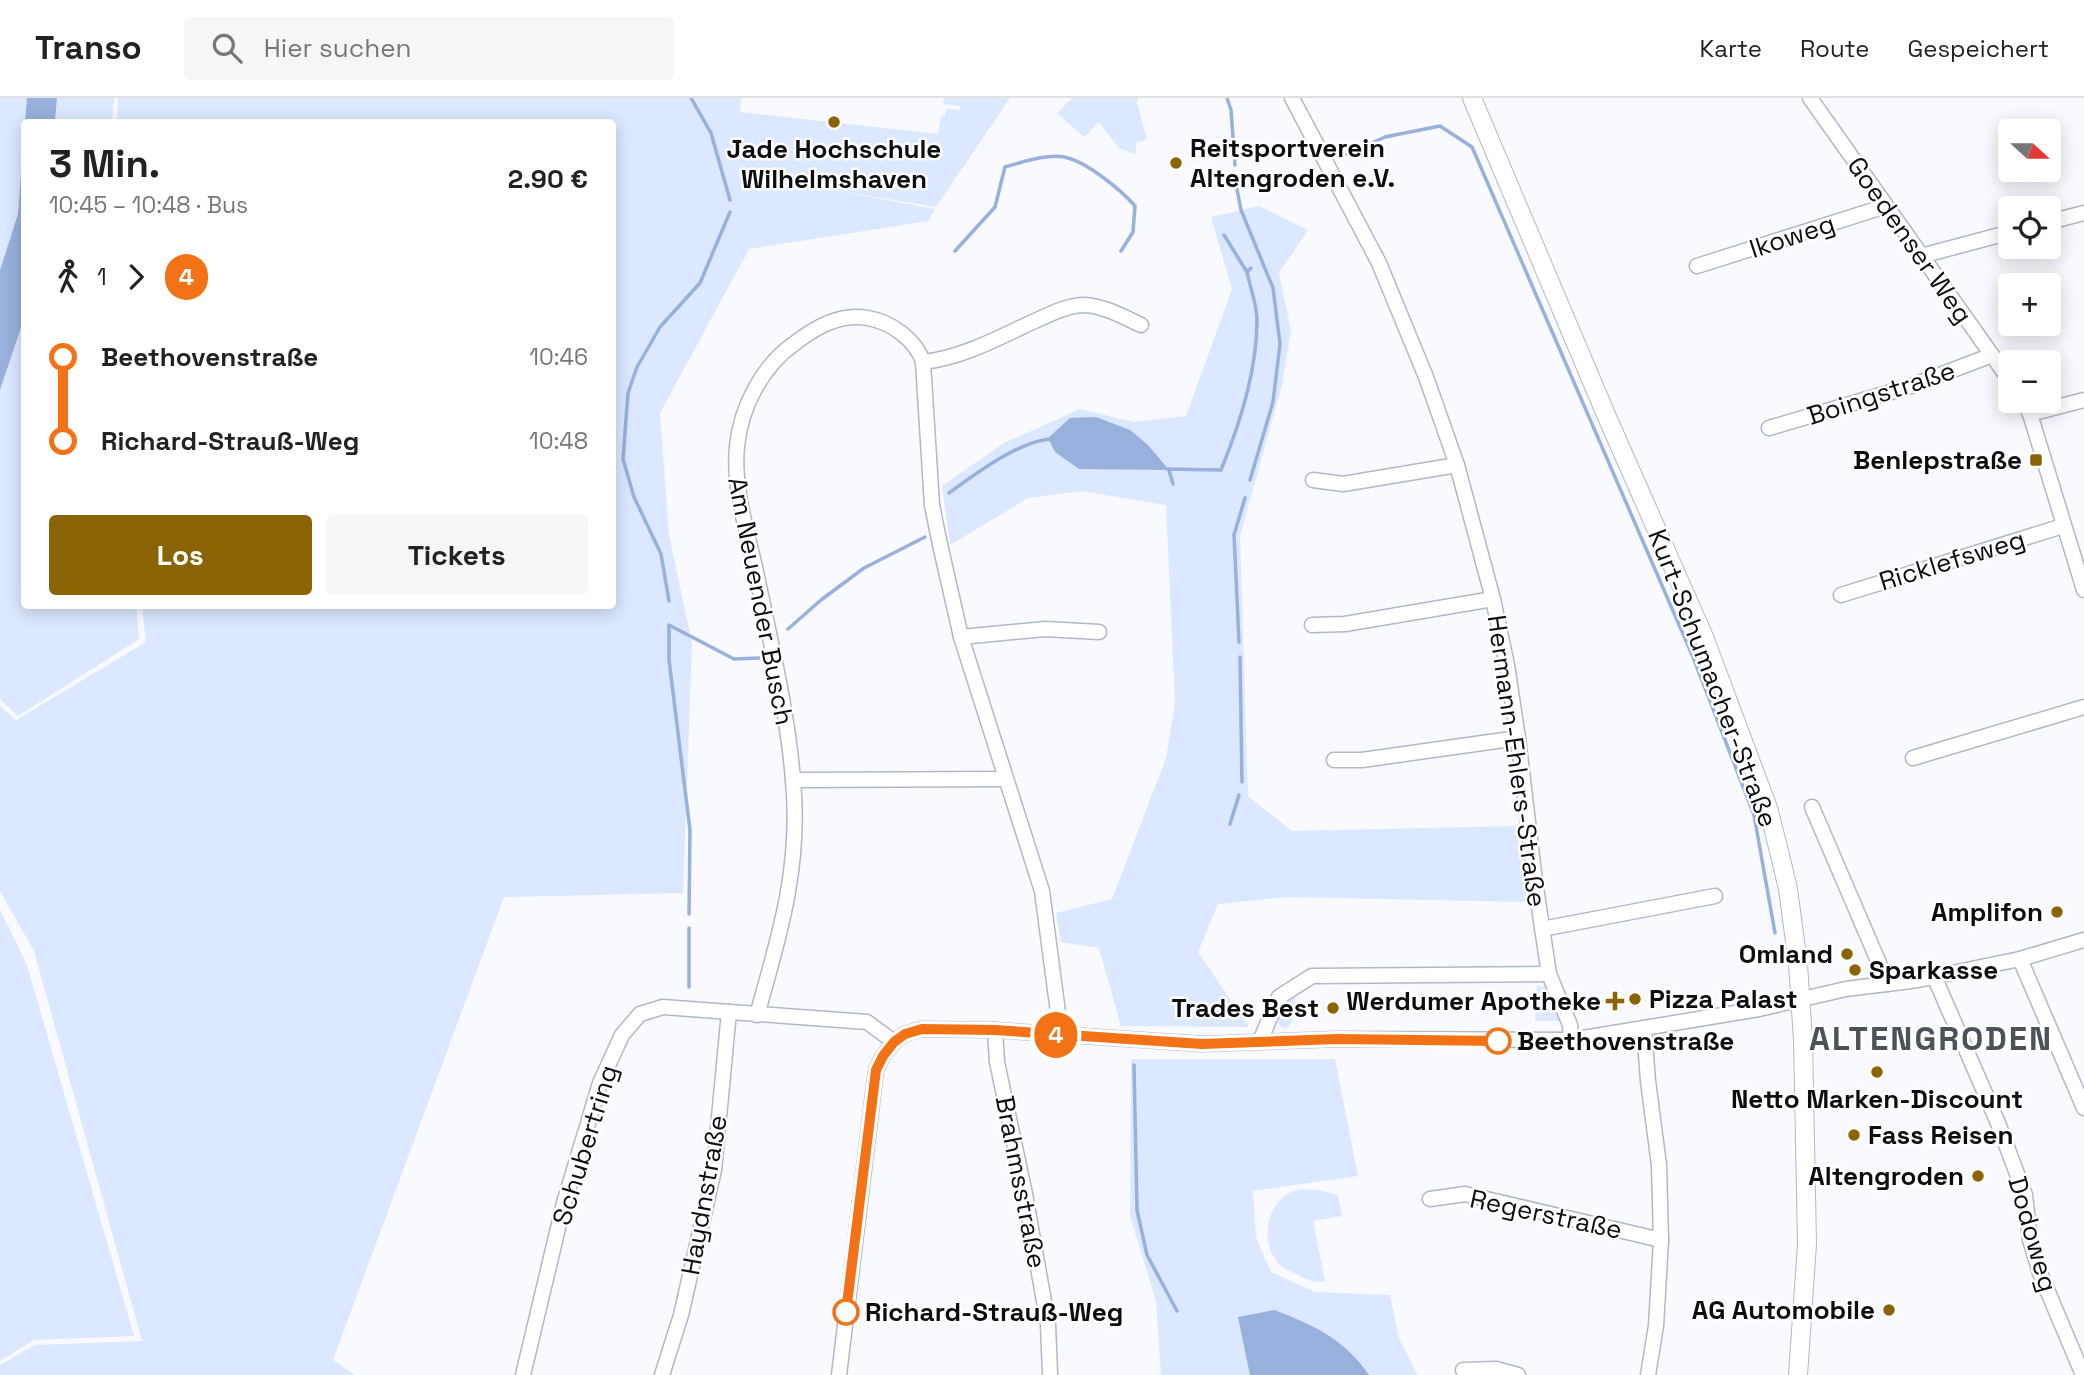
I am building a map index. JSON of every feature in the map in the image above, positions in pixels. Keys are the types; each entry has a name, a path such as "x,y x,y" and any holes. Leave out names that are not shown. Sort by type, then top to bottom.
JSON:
{"street":[{"name":"Hermann-Ehlers-Straße","path":"1292,98 1389,286 1426,377 1457,465 1493,599 1507,665 1549,974 1570,1026 1571,1040"},
{"name":"Kurt-Schumacher-Straße","path":"1472,98 1612,429 1704,637 1768,808 1790,900 1800,999 1807,1244 1798,1375"},
{"name":"Goedenser Weg","path":"1810,98 1998,364"},
{"name":"Ikoweg","path":"1698,266 1886,206"},
{"path":"2061,219 2084,212"},
{"path":"1921,256 1998,235"},
{"path":"1061,1035 1042,891 961,637 932,505 923,362 944,360 967,352 1055,312 1075,306 1099,308 1141,325"},
{"name":"Am Neuender Busch","path":"757,1015 784,919 790,887 794,851 793,780 766,621 737,480 737,446 741,422 749,400 774,362 790,346 824,323 859,317 876,319 904,335 920,354 923,362"},
{"name":"Boingstraße","path":"1769,429 1911,386 1992,355"},
{"path":"2061,403 2084,400"},
{"path":"2029,413 2084,590"},
{"path":"1313,480 1343,484 1457,465"},
{"name":"Ricklefsweg","path":"1841,595 2063,526"},
{"path":"1312,625 1345,624 1493,599"},
{"path":"961,637 1045,629 1099,632"},
{"path":"1913,758 2084,707"},
{"path":"1334,760 1362,760 1518,738"},
{"path":"793,780 1006,779"},
{"path":"1812,807 1888,984"},
{"path":"1542,929 1714,896"},
{"path":"839,1375 876,1070 894,1042 905,1034 922,1029 995,1030 1202,1044 1337,1039 1571,1040 1759,1009 1800,999 1934,976 2020,959 2084,940"},
{"path":"2020,959 2084,1108"},
{"path":"1260,1041 1279,997 1312,976 1549,974"},
{"name":"Dodoweg","path":"1934,976 1998,1123 2025,1195 2030,1240 2040,1273 2083,1375"},
{"name":"Schubertring","path":"523,1375 564,1203 600,1083 622,1035 640,1014 663,1007 867,1022 894,1042"},
{"name":"Haydnstraße","path":"662,1375 681,1315 714,1170 729,1012"},
{"path":"1644,1029 1659,1165 1661,1240 1656,1326 1648,1375"},
{"name":"Brahmsstraße","path":"995,1030 997,1062 1025,1194 1048,1324 1050,1375"},
{"name":"Regerstraße","path":"1430,1199 1465,1194 1661,1240"},
{"path":"1463,1370 1496,1369 1518,1375"}],"shaded area":[{"path":"0,98 27,98 25,119 21,119 18,214 0,270"},
{"path":"57,98 114,98 112,119 55,119"},
{"path":"118,98 741,98 740,112 938,134 941,116 945,116 946,109 960,110 960,106 943,104 944,98 1010,98 936,207 827,189 935,209 928,221 749,249 660,413 669,535 692,643 683,893 504,897 333,1360 355,1375 0,1375 0,1365 35,1345 142,1341 34,951 0,891 0,706 16,720 146,642 142,609 616,609 616,119 117,119"},
{"path":"1072,98 1139,98 1137,102 1147,140 1137,142 1135,154 1119,148 1099,122 1084,137 1057,113"},
{"path":"1259,206 1308,230 1279,273 1291,331 1282,385 1240,536 1248,796 1292,831 1516,826 1527,902 1287,897 1218,904 1198,952 1249,1027 1121,1026 1099,948 1061,942 1056,913 1112,899 1166,758 1175,703 1166,505 1082,491 1028,498 950,545 942,486 1004,443 1080,409 1134,422 1186,416 1232,289 1211,217"},
{"path":"21,328 21,609 136,609 139,639 18,716 0,699 0,390"},
{"path":"0,910 27,965 134,1336 34,1340 0,1361"},
{"path":"1537,985 1549,989 1560,1021 1535,1021"},
{"path":"1295,996 1293,1018 1286,1029 1279,1025 1279,1016 1285,1005"},
{"path":"1131,1059 1335,1059 1358,1176 1253,1191 1256,1238 1271,1272 1315,1292 1390,1295 1399,1339 1418,1375 1161,1375 1156,1301 1130,1216"},
{"path":"1297,1190 1318,1190 1338,1195 1342,1216 1313,1221 1325,1281 1318,1282 1279,1264 1269,1246 1268,1225 1275,1206 1282,1198"}],"water":[{"path":"27,98 57,98 55,119 25,119"},
{"path":"21,173 21,328 0,390 0,270 18,214"},
{"path":"1096,417 1130,430 1148,445 1169,470 1079,469 1055,452 1048,438 1070,418"},
{"path":"1274,1310 1302,1321 1339,1343 1369,1375 1250,1375 1238,1317"}],"waterway":[{"path":"691,98 711,133 730,200"},
{"path":"1227,98 1231,110 1235,165"},
{"path":"1347,154 1385,137 1440,126 1472,147 1693,657 1754,815 1775,933"},
{"path":"955,251 995,207 1005,167 1057,156 1073,160 1092,170 1135,206 1133,232 1121,251"},
{"path":"1237,189 1241,210 1273,288 1280,344 1273,402 1250,480"},
{"path":"669,601 661,554 634,497 623,459 628,393 637,367 660,327 700,283 730,212"},
{"path":"1224,235 1247,272"},
{"path":"1167,469 1221,470 1241,416 1254,358 1257,320 1247,272 1251,268"},
{"path":"949,493 1012,452 1038,441 1051,439"},
{"path":"1169,470 1173,484"},
{"path":"1239,642 1234,535 1245,498"},
{"path":"788,629 864,568 925,537"},
{"path":"689,914 690,830 669,660 669,625 734,659 759,658"},
{"path":"1240,657 1242,782"},
{"path":"1230,824 1239,795"},
{"path":"689,928 689,987"},
{"path":"1134,1065 1137,1210 1147,1255 1177,1311"}],"bus line":[{"name":"4","path":"846,1312 876,1070 894,1042 905,1034 922,1029 995,1030 1202,1044 1337,1039 1498,1041"}],"place":[{"name":"Jade Hochschule Wilhelmshaven","path":"834,122"},
{"name":"Reitsportverein Altengroden e.V.","path":"1176,163"},
{"name":"Benlepstraße","path":"2036,460"},
{"name":"Amplifon","path":"2057,912"},
{"name":"Omland","path":"1847,954"},
{"name":"Sparkasse","path":"1855,970"},
{"name":"Pizza Palast","path":"1635,999"},
{"name":"Werdumer Apotheke","path":"1615,1001"},
{"name":"Trades Best","path":"1333,1008"},
{"name":"Beethovenstraße","path":"1498,1041"},
{"name":"Netto Marken-Discount","path":"1877,1072"},
{"name":"Fass Reisen","path":"1854,1135"},
{"name":"Altengroden","path":"1978,1176"},
{"name":"AG Automobile","path":"1889,1310"},
{"name":"Richard-Strauß-Weg","path":"846,1312"}],"district":[{"name":"ALTENGRODEN","path":"1931,1038"}]}
